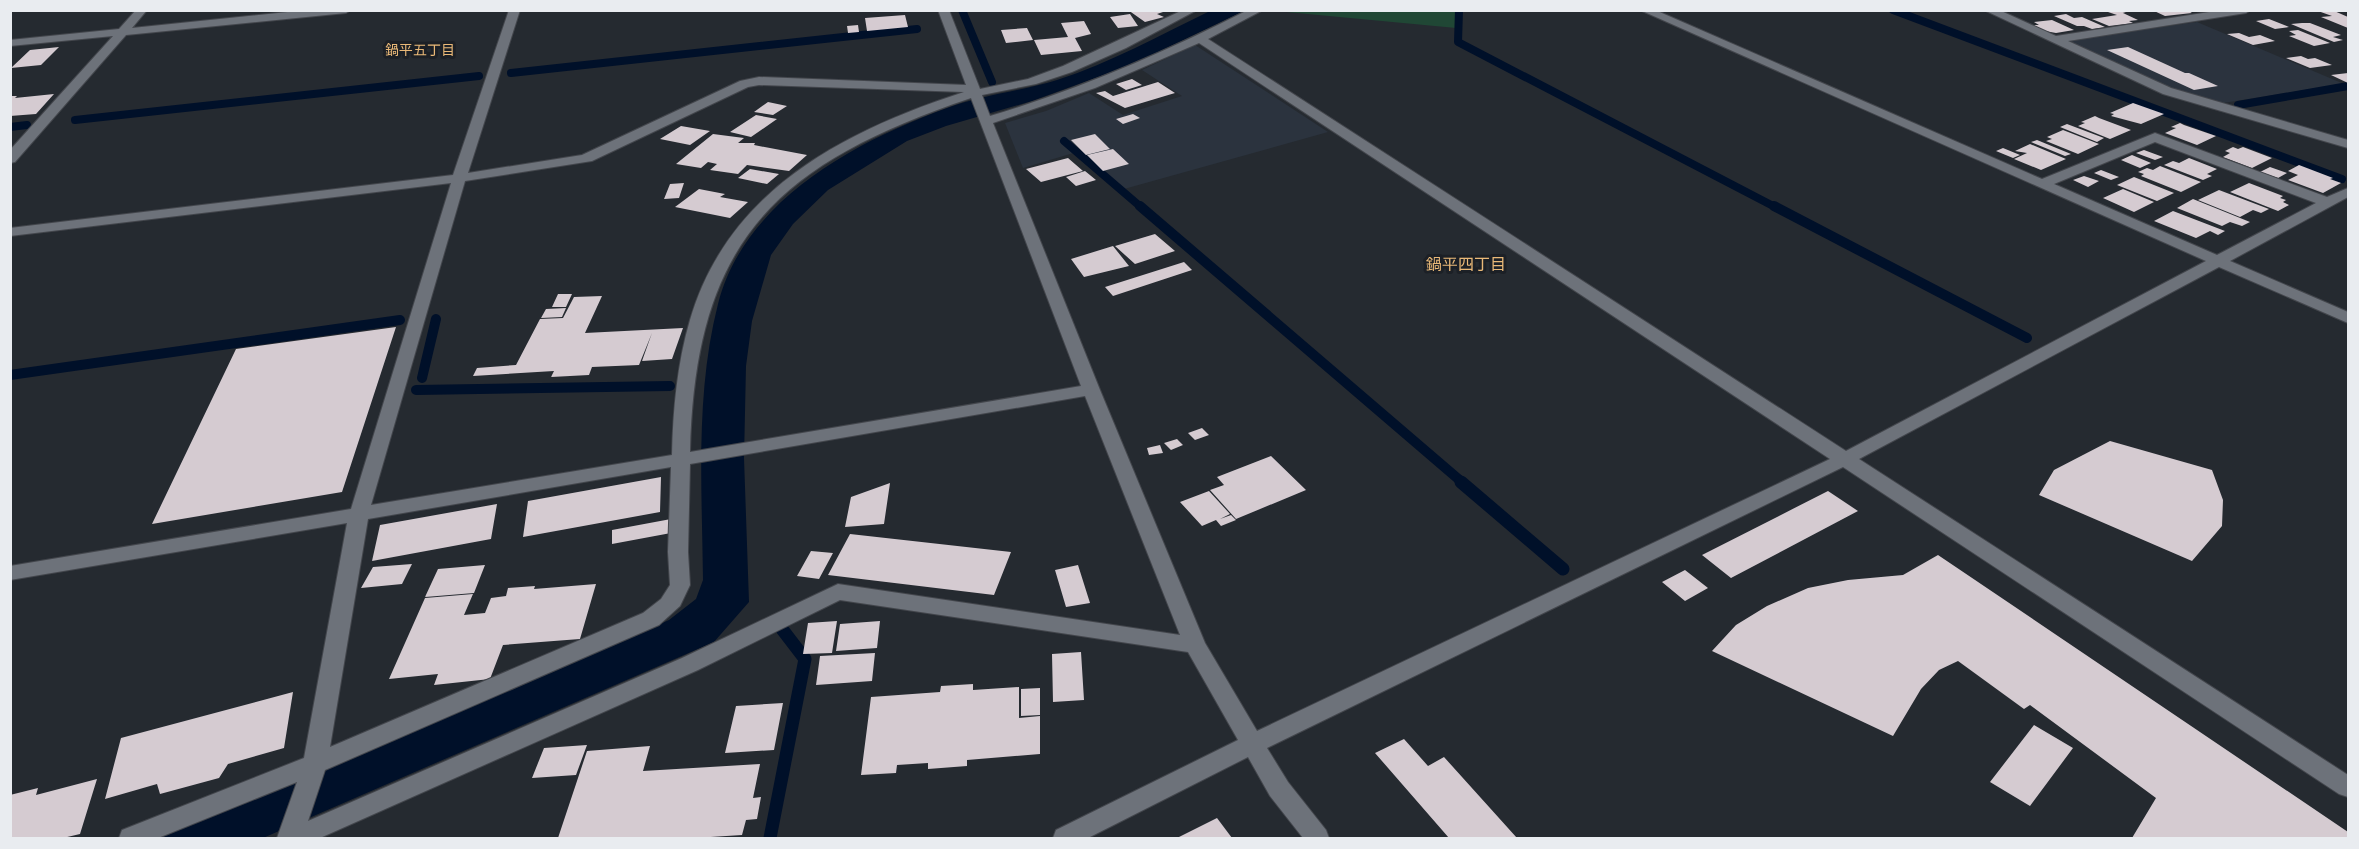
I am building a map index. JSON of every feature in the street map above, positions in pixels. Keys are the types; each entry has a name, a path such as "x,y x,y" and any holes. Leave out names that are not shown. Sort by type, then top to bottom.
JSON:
{"street":[{"path":"10,159 142,10"},
{"path":"10,43 346,10"},
{"path":"292,836 314,767 359,513 459,178 515,10"},
{"path":"943,10 1091,390 1195,645 1279,789 1317,838"},
{"path":"131,838 314,767 651,619 672,604 680,585 678,550 685,387 698,319 714,274 731,244 757,212 825,157 863,136 907,116 976,94 1047,77 1102,56 1192,10"},
{"path":"1227,10 1248,14"},
{"path":"1645,10 2349,318"},
{"path":"1989,10 2167,91 2349,144"},
{"path":"2055,40 2246,10"},
{"path":"985,118 1039,105 1127,73 1248,14"},
{"path":"1200,39 2349,787"},
{"path":"10,232 459,178 587,158 744,84 759,81 976,94"},
{"path":"2042,184 2155,137 2326,202"},
{"path":"1065,838 1253,744 1845,459 2326,202 2349,192"},
{"path":"10,573 1091,390"},
{"path":"292,836 690,664 838,592 1195,645"}],"shaded area":[{"path":"2197,22 2344,84 2223,103 2176,90 2067,43 2070,40"},
{"path":"1195,45 1328,132 1124,189 1080,151 1023,168 1005,123 1046,111 1089,93 1123,115 1182,96 1142,70"}],"green space":[{"path":"1276,11 1455,11 1456,28"}],"water":[{"path":"1210,11 1244,11 1131,65 1032,101 946,126 907,141 828,190 793,224 771,255 752,321 746,366 744,458 749,602 714,642 263,838 159,838 354,758 669,620 696,599 703,580 701,476 703,407 706,372 718,304 731,267 752,235 777,206 807,180 876,138 947,108 1077,73 1135,48"}],"building":[{"path":"1128,10 1166,11 1157,14 1164,17 1145,22"},
{"path":"2116,10 2138,20 2129,21 2133,23 2109,26 2092,19 2117,15 2108,12"},
{"path":"2152,10 2187,10 2192,13 2165,16"},
{"path":"2332,10 2348,17 2348,28 2321,17 2332,16 2318,11"},
{"path":"1130,14 1138,26 1118,28 1110,17"},
{"path":"2066,14 2074,18 2082,17 2105,27 2092,29 2077,26 2054,16"},
{"path":"905,15 908,27 867,31 865,18"},
{"path":"2269,19 2289,27 2275,29 2256,21"},
{"path":"2052,20 2074,30 2056,33 2033,25 2039,25 2034,22"},
{"path":"1084,21 1091,34 1075,38 1082,51 1041,55 1034,40 1068,37 1061,23"},
{"path":"2310,23 2341,35 2333,37 2343,40 2334,42 2291,24"},
{"path":"858,25 859,32 848,33 847,26"},
{"path":"1027,28 1033,40 1006,43 1001,30"},
{"path":"2298,30 2330,43 2314,46 2289,36 2296,35 2289,31"},
{"path":"2239,33 2249,37 2260,35 2275,41 2253,45 2227,34"},
{"path":"59,47 41,65 11,68 30,50"},
{"path":"2128,47 2218,86 2194,90 2107,50"},
{"path":"2301,56 2308,59 2315,58 2332,65 2310,68 2286,58"},
{"path":"2348,73 2348,83 2331,75"},
{"path":"1132,79 1142,85 1126,90 1116,84"},
{"path":"1158,82 1175,93 1125,108 1096,93 1105,91 1113,96"},
{"path":"54,94 36,114 10,116 10,96 17,96 15,98"},
{"path":"768,102 787,106 773,115 754,112"},
{"path":"2133,103 2164,114 2141,124 2111,116 2114,114 2110,113"},
{"path":"1133,114 1140,118 1123,124 1116,119"},
{"path":"756,115 777,119 751,137 730,132"},
{"path":"2095,116 2131,130 2110,139 2078,126 2085,123 2081,122"},
{"path":"2180,123 2216,136 2197,145 2165,133 2176,128 2171,127"},
{"path":"2067,124 2104,138 2097,142 2060,127"},
{"path":"681,126 710,131 690,145 660,139"},
{"path":"2063,130 2099,144 2078,154 2046,141 2052,139 2047,137"},
{"path":"713,134 744,138 738,143 755,143 754,145 807,155 789,171 747,165 738,174 710,170 717,164 708,162 701,168 676,164"},
{"path":"1095,134 1110,149 1086,155 1071,140"},
{"path":"2037,140 2071,154 2065,156 2031,142"},
{"path":"2030,144 2066,159 2041,170 2014,159 2027,153 2015,151"},
{"path":"2233,147 2238,149 2243,147 2272,158 2252,168 2223,157 2230,153 2225,151"},
{"path":"2003,148 2020,155 2013,158 1996,151"},
{"path":"1113,149 1129,164 1103,171 1087,155"},
{"path":"2144,150 2163,157 2155,160 2136,153"},
{"path":"2132,155 2151,163 2140,168 2121,160"},
{"path":"1068,158 1083,171 1041,182 1026,169"},
{"path":"2189,158 2217,169 2207,174 2212,176 2203,180 2164,165 2173,161 2179,163"},
{"path":"2299,165 2341,183 2323,193 2288,180 2298,175 2288,171"},
{"path":"2160,166 2201,182 2181,192 2141,176 2144,174 2138,172 2147,168 2153,170"},
{"path":"2270,167 2287,173 2278,178 2260,172"},
{"path":"750,169 779,174 767,184 738,178"},
{"path":"2101,170 2119,177 2111,180 2094,173"},
{"path":"1085,171 1096,180 1076,186 1066,177"},
{"path":"2084,176 2099,181 2088,187 2073,180"},
{"path":"2134,177 2174,193 2157,201 2117,185"},
{"path":"684,183 679,198 664,199 670,184"},
{"path":"2249,183 2283,196 2280,198 2286,200 2283,202 2289,205 2278,211 2230,192"},
{"path":"699,189 725,194 720,197 748,202 730,218 675,207"},
{"path":"2123,189 2154,202 2134,212 2103,198"},
{"path":"2219,190 2269,209 2261,213 2253,210 2240,217 2198,200"},
{"path":"2193,199 2250,222 2242,226 2230,222 2222,226 2177,208"},
{"path":"2173,211 2225,231 2218,235 2210,231 2196,238 2154,221"},
{"path":"1155,234 1175,251 1135,264 1115,246"},
{"path":"1113,246 1129,266 1084,277 1071,259"},
{"path":"1184,262 1192,270 1113,296 1105,287"},
{"path":"558,294 572,294 566,307 552,307"},
{"path":"602,296 585,333 683,328 672,359 642,361 652,333 639,365 592,367 589,375 551,377 554,371 473,376 477,368 516,365 540,319 563,318 574,297"},
{"path":"566,308 562,317 541,318 546,309"},
{"path":"396,327 342,492 152,524 236,349"},
{"path":"1202,428 1209,435 1195,440 1188,433"},
{"path":"1177,439 1183,445 1171,450 1164,443"},
{"path":"2110,441 2212,470 2223,500 2222,526 2192,561 2039,495 2054,470"},
{"path":"1160,445 1163,453 1149,455 1147,448"},
{"path":"1271,456 1306,490 1236,519 1210,490 1224,485 1217,477"},
{"path":"661,477 660,512 523,537 528,501"},
{"path":"890,483 884,524 845,527 851,497"},
{"path":"1209,491 1230,514 1220,519 1231,515 1236,520 1221,526 1216,520 1202,526 1180,502"},
{"path":"1828,491 1858,511 1731,578 1702,555"},
{"path":"497,504 491,539 372,561 380,525"},
{"path":"671,519 671,533 612,544 612,530"},
{"path":"850,534 1011,552 994,595 828,575"},
{"path":"811,551 833,553 819,579 797,576"},
{"path":"1938,555 2348,832 2348,838 2132,838 2156,798 2030,705 2024,709 1958,661 1939,670 1921,689 1893,736 1712,651 1736,625 1767,606 1808,588 1848,580 1903,575"},
{"path":"412,564 402,584 361,588 373,567"},
{"path":"485,565 474,593 425,597 438,569"},
{"path":"1078,565 1090,603 1066,607 1055,570"},
{"path":"1685,570 1708,588 1685,601 1662,582"},
{"path":"596,584 580,639 503,645 490,679 434,685 438,674 389,679 425,598 473,594 464,615 485,613 491,598 506,596 508,588 535,586 534,589"},
{"path":"837,621 832,653 803,654 808,623"},
{"path":"880,621 877,648 836,651 840,624"},
{"path":"1081,652 1084,700 1053,702 1052,654"},
{"path":"875,653 872,681 816,685 820,656"},
{"path":"973,684 973,690 1019,687 1019,718 1040,716 1040,754 967,760 967,766 928,769 928,763 897,765 896,773 861,775 871,697 940,692 941,686"},
{"path":"1040,688 1040,715 1021,716 1021,689"},
{"path":"293,692 284,748 228,764 219,778 160,794 157,784 105,799 121,738"},
{"path":"783,703 774,750 725,753 736,706"},
{"path":"2034,725 2073,748 2030,806 1990,782"},
{"path":"1404,739 1428,766 1444,757 1517,838 1449,838 1375,753"},
{"path":"587,745 576,775 532,778 544,748"},
{"path":"650,746 643,771 760,764 753,798 761,797 757,819 746,820 742,835 695,838 558,838 587,751"},
{"path":"97,779 80,834 63,838 10,838 10,795 38,788 36,795"},
{"path":"1217,818 1232,838 1177,838"}],"waterway":[{"path":"962,10 992,82"},
{"path":"1459,10 1458,42 1777,208"},
{"path":"1893,10 2342,179"},
{"path":"511,73 917,29"},
{"path":"75,120 479,76"},
{"path":"2238,105 2348,86"},
{"path":"10,127 27,125"},
{"path":"1064,141 1142,208"},
{"path":"1140,206 1463,483"},
{"path":"1774,206 2027,338"},
{"path":"422,378 436,319"},
{"path":"10,375 400,320"},
{"path":"416,390 670,386"},
{"path":"1461,482 1563,569"},
{"path":"770,838 805,659 782,629"}],"district":[{"name":"鍋平五丁目","path":"420,50"},
{"name":"鍋平四丁目","path":"1466,264"}]}
